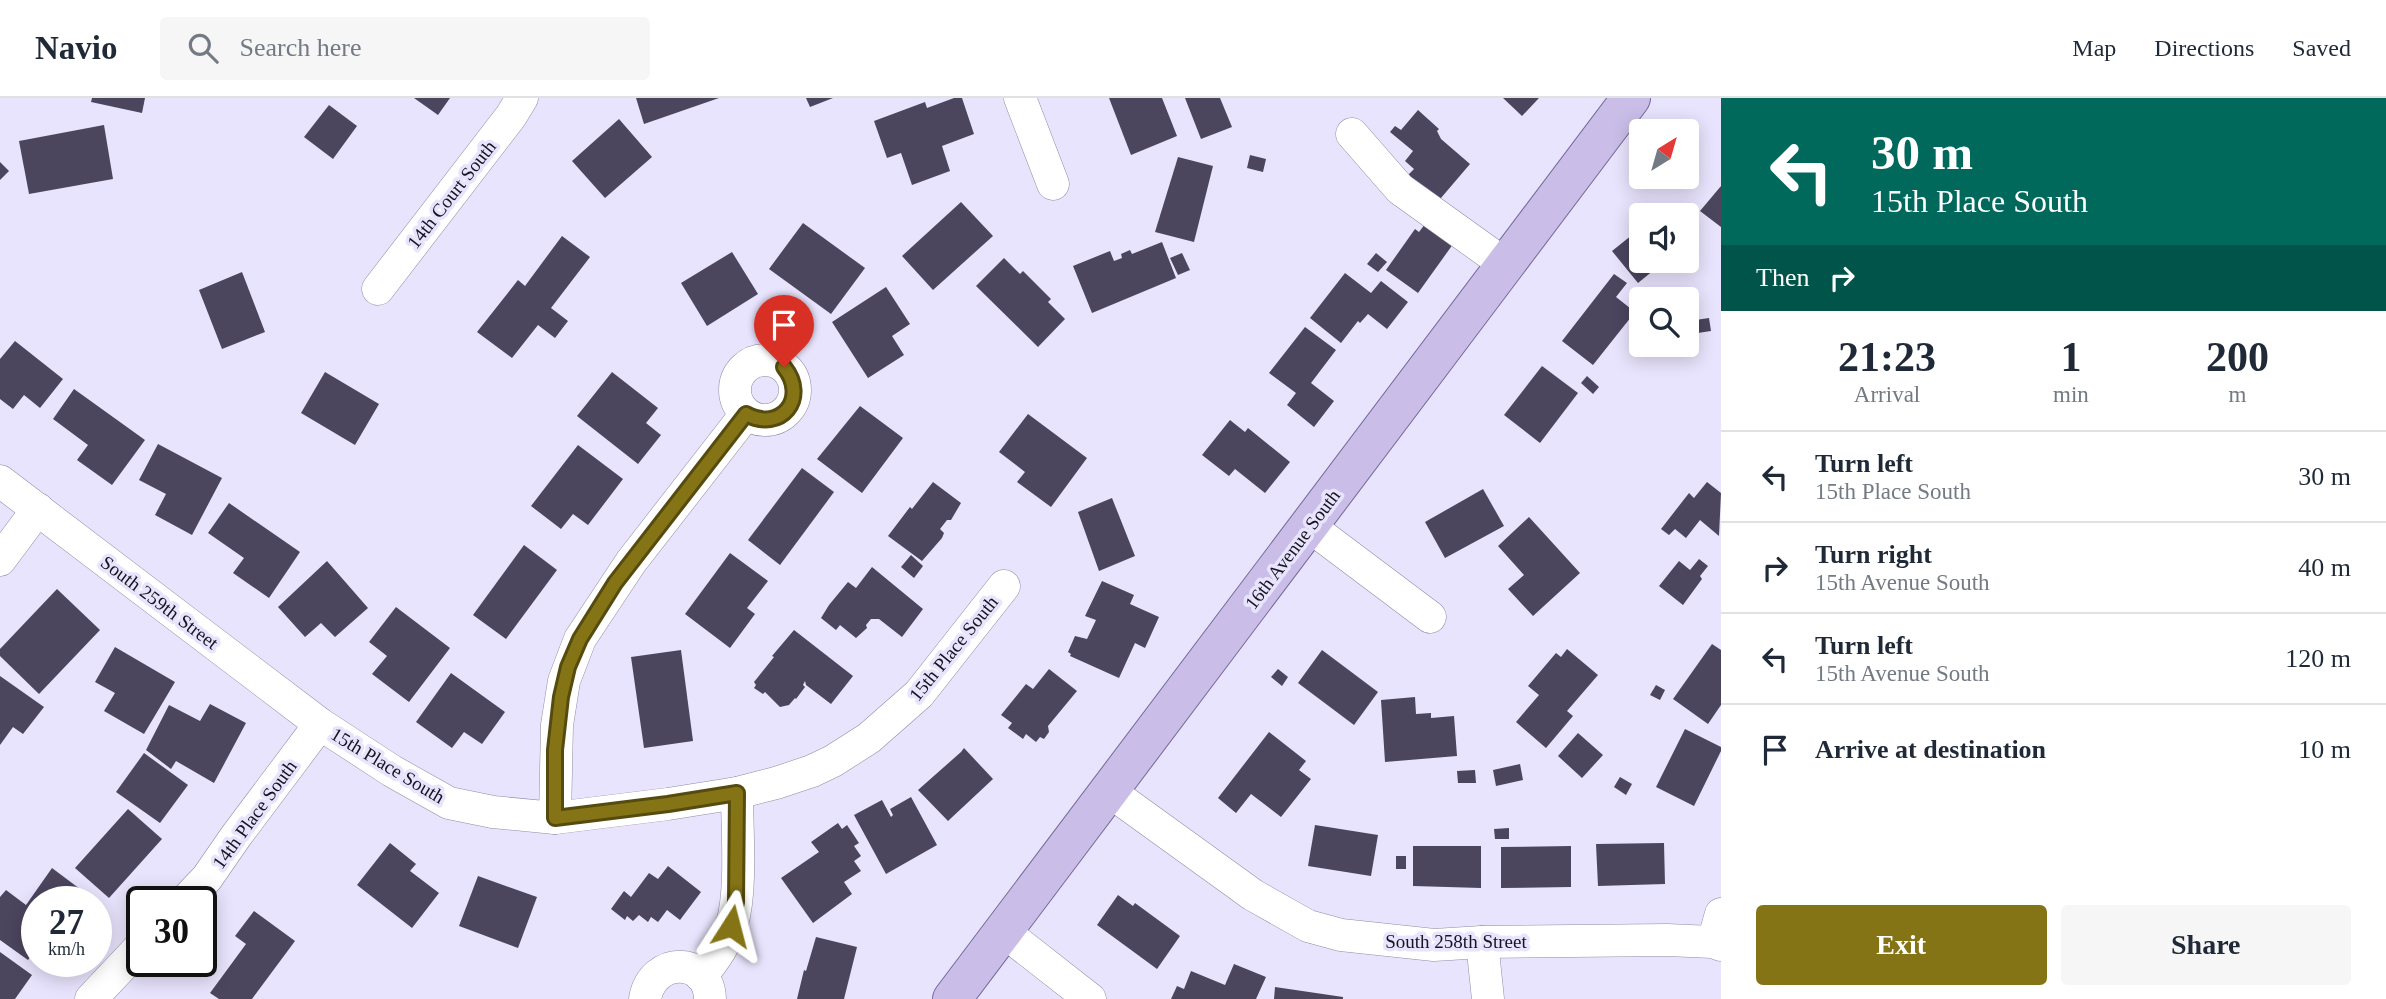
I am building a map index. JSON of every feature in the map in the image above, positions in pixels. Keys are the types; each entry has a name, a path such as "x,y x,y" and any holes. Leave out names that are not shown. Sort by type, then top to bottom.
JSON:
{"main road":[{"name":"16th Avenue South","path":"952,999 1631,98"}],"street":[{"name":"14th Court South","path":"378,289 522,98"},
{"path":"1020,98 1053,184"},
{"path":"1352,134 1401,189 1506,265"},
{"path":"555,818 555,750 561,697 568,667 580,639 615,583 746,414"},
{"name":"South 259th Street","path":"0,481 320,724"},
{"path":"0,560 38,509"},
{"path":"1309,526 1430,617"},
{"name":"15th Place South","path":"320,724 392,771 449,803 493,812 555,818 737,793 812,771 869,738 919,694 1003,586"},
{"name":"14th Place South","path":"199,886 320,724"},
{"name":"South 258th Street","path":"1109,790 1253,895 1308,926 1341,935 1433,945 1718,934"},
{"path":"705,988 733,919 736,902 737,793"},
{"path":"1003,931 1090,999"},
{"path":"1482,942 1488,999"},
{"path":"99,996 126,964"},
{"path":"645,999 652,978 671,967 692,969 705,988"}],"building":[{"path":"92,98 145,98 142,113 91,102"},
{"path":"414,98 450,98 438,115"},
{"path":"636,98 719,98 644,124"},
{"path":"806,98 833,98 810,107"},
{"path":"954,98 962,98 974,134 942,146 950,171 912,185 901,153 887,158 874,121 925,102 927,108"},
{"path":"1109,98 1162,98 1177,136 1131,155"},
{"path":"1185,98 1220,98 1232,127 1201,139"},
{"path":"1503,98 1539,98 1522,116"},
{"path":"329,105 357,126 333,159 304,137"},
{"path":"1418,110 1439,129 1437,131 1441,139 1470,164 1435,205 1407,181 1411,177 1408,175 1414,169 1405,161 1413,151 1390,132 1395,126 1401,130"},
{"path":"619,119 652,157 605,198 572,161"},
{"path":"104,125 113,179 29,194 19,141"},
{"path":"1250,155 1266,159 1263,172 1247,168"},
{"path":"1178,157 1213,166 1194,242 1155,232"},
{"path":"0,162 9,171 0,180"},
{"path":"1721,186 1721,227 1700,211"},
{"path":"961,202 993,236 933,290 902,256"},
{"path":"1428,220 1456,240 1418,293 1386,270 1415,229 1419,232"},
{"path":"803,223 865,268 831,314 769,269"},
{"path":"562,236 590,257 551,308 568,321 555,338 538,325 512,358 477,332 518,280 525,286"},
{"path":"1629,237 1629,272 1612,251"},
{"path":"1162,242 1176,278 1092,313 1073,266 1110,251 1114,261 1130,250 1132,254"},
{"path":"732,252 758,294 707,326 681,283"},
{"path":"1182,253 1190,270 1178,275 1170,258"},
{"path":"1376,253 1387,262 1378,272 1367,264"},
{"path":"1004,258 1020,274 1023,271 1051,299 1048,302 1065,319 1038,347 976,286"},
{"path":"242,272 265,332 222,349 199,290"},
{"path":"1345,273 1371,293 1381,281 1408,302 1387,329 1368,314 1360,323 1358,321 1341,343 1310,318"},
{"path":"1630,273 1650,273 1638,283"},
{"path":"1614,274 1627,283 1616,297 1629,307 1629,320 1593,365 1562,341"},
{"path":"886,287 910,324 892,336 904,355 868,378 832,322"},
{"path":"1709,318 1711,331 1699,333 1699,320"},
{"path":"1305,327 1336,350 1311,383 1334,401 1314,427 1287,405 1296,393 1269,373"},
{"path":"15,341 63,379 40,408 24,395 13,409 0,399 0,359"},
{"path":"1542,366 1578,393 1540,443 1504,415"},
{"path":"325,372 379,404 355,445 301,413"},
{"path":"612,372 658,408 646,423 661,435 638,464 577,416"},
{"path":"1587,376 1599,387 1593,394 1581,383"},
{"path":"74,389 145,440 112,485 77,460 88,445 53,419"},
{"path":"860,406 903,438 862,493 817,459"},
{"path":"1028,414 1087,458 1051,507 1017,482 1025,472 999,452"},
{"path":"1230,420 1245,432 1248,428 1290,462 1265,493 1235,469 1229,476 1202,455"},
{"path":"158,444 222,478 192,535 155,515 166,494 139,480"},
{"path":"578,445 623,479 588,525 573,514 561,529 531,506"},
{"path":"802,468 834,492 780,565 748,540"},
{"path":"933,482 961,503 951,520 947,520 940,529 944,533 942,538 922,561 888,536"},
{"path":"1707,482 1721,493 1719,536 1700,520 1686,538 1675,529 1669,535 1661,529 1689,493 1694,498"},
{"path":"1483,489 1504,526 1445,558 1425,522"},
{"path":"1112,498 1135,556 1099,571 1078,512"},
{"path":"229,503 300,552 269,598 233,573 244,558 208,533"},
{"path":"1529,517 1580,573 1533,616 1508,589 1524,575 1498,546"},
{"path":"524,545 557,570 506,639 473,615"},
{"path":"730,553 768,581 747,608 755,614 730,648 685,614"},
{"path":"911,555 923,566 914,578 901,567"},
{"path":"1699,559 1708,566 1683,605 1659,586 1679,561 1690,570"},
{"path":"327,561 368,608 335,637 321,623 305,637 278,607"},
{"path":"872,567 923,609 902,637 879,619 871,619 866,625 867,628 856,638 840,625 836,630 821,618 848,582 856,588"},
{"path":"1102,581 1134,595 1130,604 1159,617 1145,648 1135,643 1119,678 1070,656 1068,652 1075,636 1087,639 1096,620 1085,616"},
{"path":"57,589 100,630 39,694 0,656 0,649"},
{"path":"396,607 450,648 409,702 372,674 387,656 369,642"},
{"path":"794,630 853,676 831,704 806,685 805,681 805,687 796,699 789,705 780,707 765,692 763,694 754,688 754,682"},
{"path":"1712,644 1721,650 1721,705 1708,724 1673,699"},
{"path":"115,647 175,682 144,734 104,711 115,693 95,682"},
{"path":"1567,649 1598,675 1567,711 1573,716 1546,748 1516,722 1539,695 1528,686 1556,653 1561,657"},
{"path":"681,650 693,741 644,748 631,657"},
{"path":"1322,650 1378,692 1354,725 1298,683"},
{"path":"1049,669 1077,691 1048,726 1049,732 1044,739 1040,737 1036,742 1026,734 1023,739 1008,728 1012,723 1001,715 1026,684 1033,689"},
{"path":"1278,669 1288,677 1282,686 1271,677"},
{"path":"451,673 505,712 482,744 464,732 452,748 416,722"},
{"path":"0,676 44,707 23,734 13,727 0,745"},
{"path":"1656,685 1665,690 1660,700 1650,695"},
{"path":"1415,697 1416,714 1431,713 1431,718 1454,716 1457,756 1385,762 1381,700"},
{"path":"210,704 246,723 214,783 176,761 171,769 146,750 169,705 200,721"},
{"path":"1685,729 1721,747 1694,806 1656,787"},
{"path":"1269,732 1306,761 1299,770 1311,779 1281,817 1251,794 1236,813 1218,798"},
{"path":"1578,733 1603,755 1582,778 1558,756"},
{"path":"964,748 993,779 948,821 918,790"},
{"path":"144,753 188,785 160,823 116,792"},
{"path":"1520,764 1523,780 1496,786 1493,770"},
{"path":"1475,770 1476,783 1458,783 1457,771"},
{"path":"1620,777 1632,784 1626,795 1614,787"},
{"path":"911,797 937,845 886,874 854,815 882,800 891,817 893,815 890,809"},
{"path":"128,809 162,839 112,895 112,886 95,886 75,868"},
{"path":"838,823 842,829 847,825 859,843 854,846 861,856 854,861 861,871 844,882 852,894 813,923 781,878 819,852 811,842"},
{"path":"1315,825 1378,835 1371,876 1308,866"},
{"path":"1509,828 1509,839 1495,839 1494,829"},
{"path":"390,843 416,864 410,871 439,893 412,928 357,885"},
{"path":"1664,843 1665,884 1598,886 1596,844"},
{"path":"1413,846 1481,846 1481,888 1413,886"},
{"path":"1571,846 1571,887 1501,888 1501,847"},
{"path":"1396,856 1406,856 1406,869 1396,869"},
{"path":"668,866 701,892 680,920 667,910 658,922 651,917 648,922 639,915 633,921 627,916 625,920 611,909 624,891 631,897 649,873 658,879"},
{"path":"52,868 76,886 39,886"},
{"path":"478,876 537,897 518,948 459,926"},
{"path":"6,890 21,901 21,955 0,940 0,897"},
{"path":"1118,895 1133,906 1135,903 1180,936 1157,969 1097,925"},
{"path":"254,911 295,941 252,999 219,999 210,993 246,944 235,936"},
{"path":"816,937 857,947 844,999 797,999"},
{"path":"0,952 21,967 21,977 31,977 15,999 0,999"},
{"path":"1234,964 1266,977 1256,999 1171,999 1177,986 1184,989 1191,971 1225,985"},
{"path":"1275,987 1343,997 1343,999 1274,999"}],"route":[{"path":"731,926 736,902 737,793 555,818 557,725 568,667 590,622 615,583 746,414 765,420 785,413 791,405 794,385 784,367"}]}
